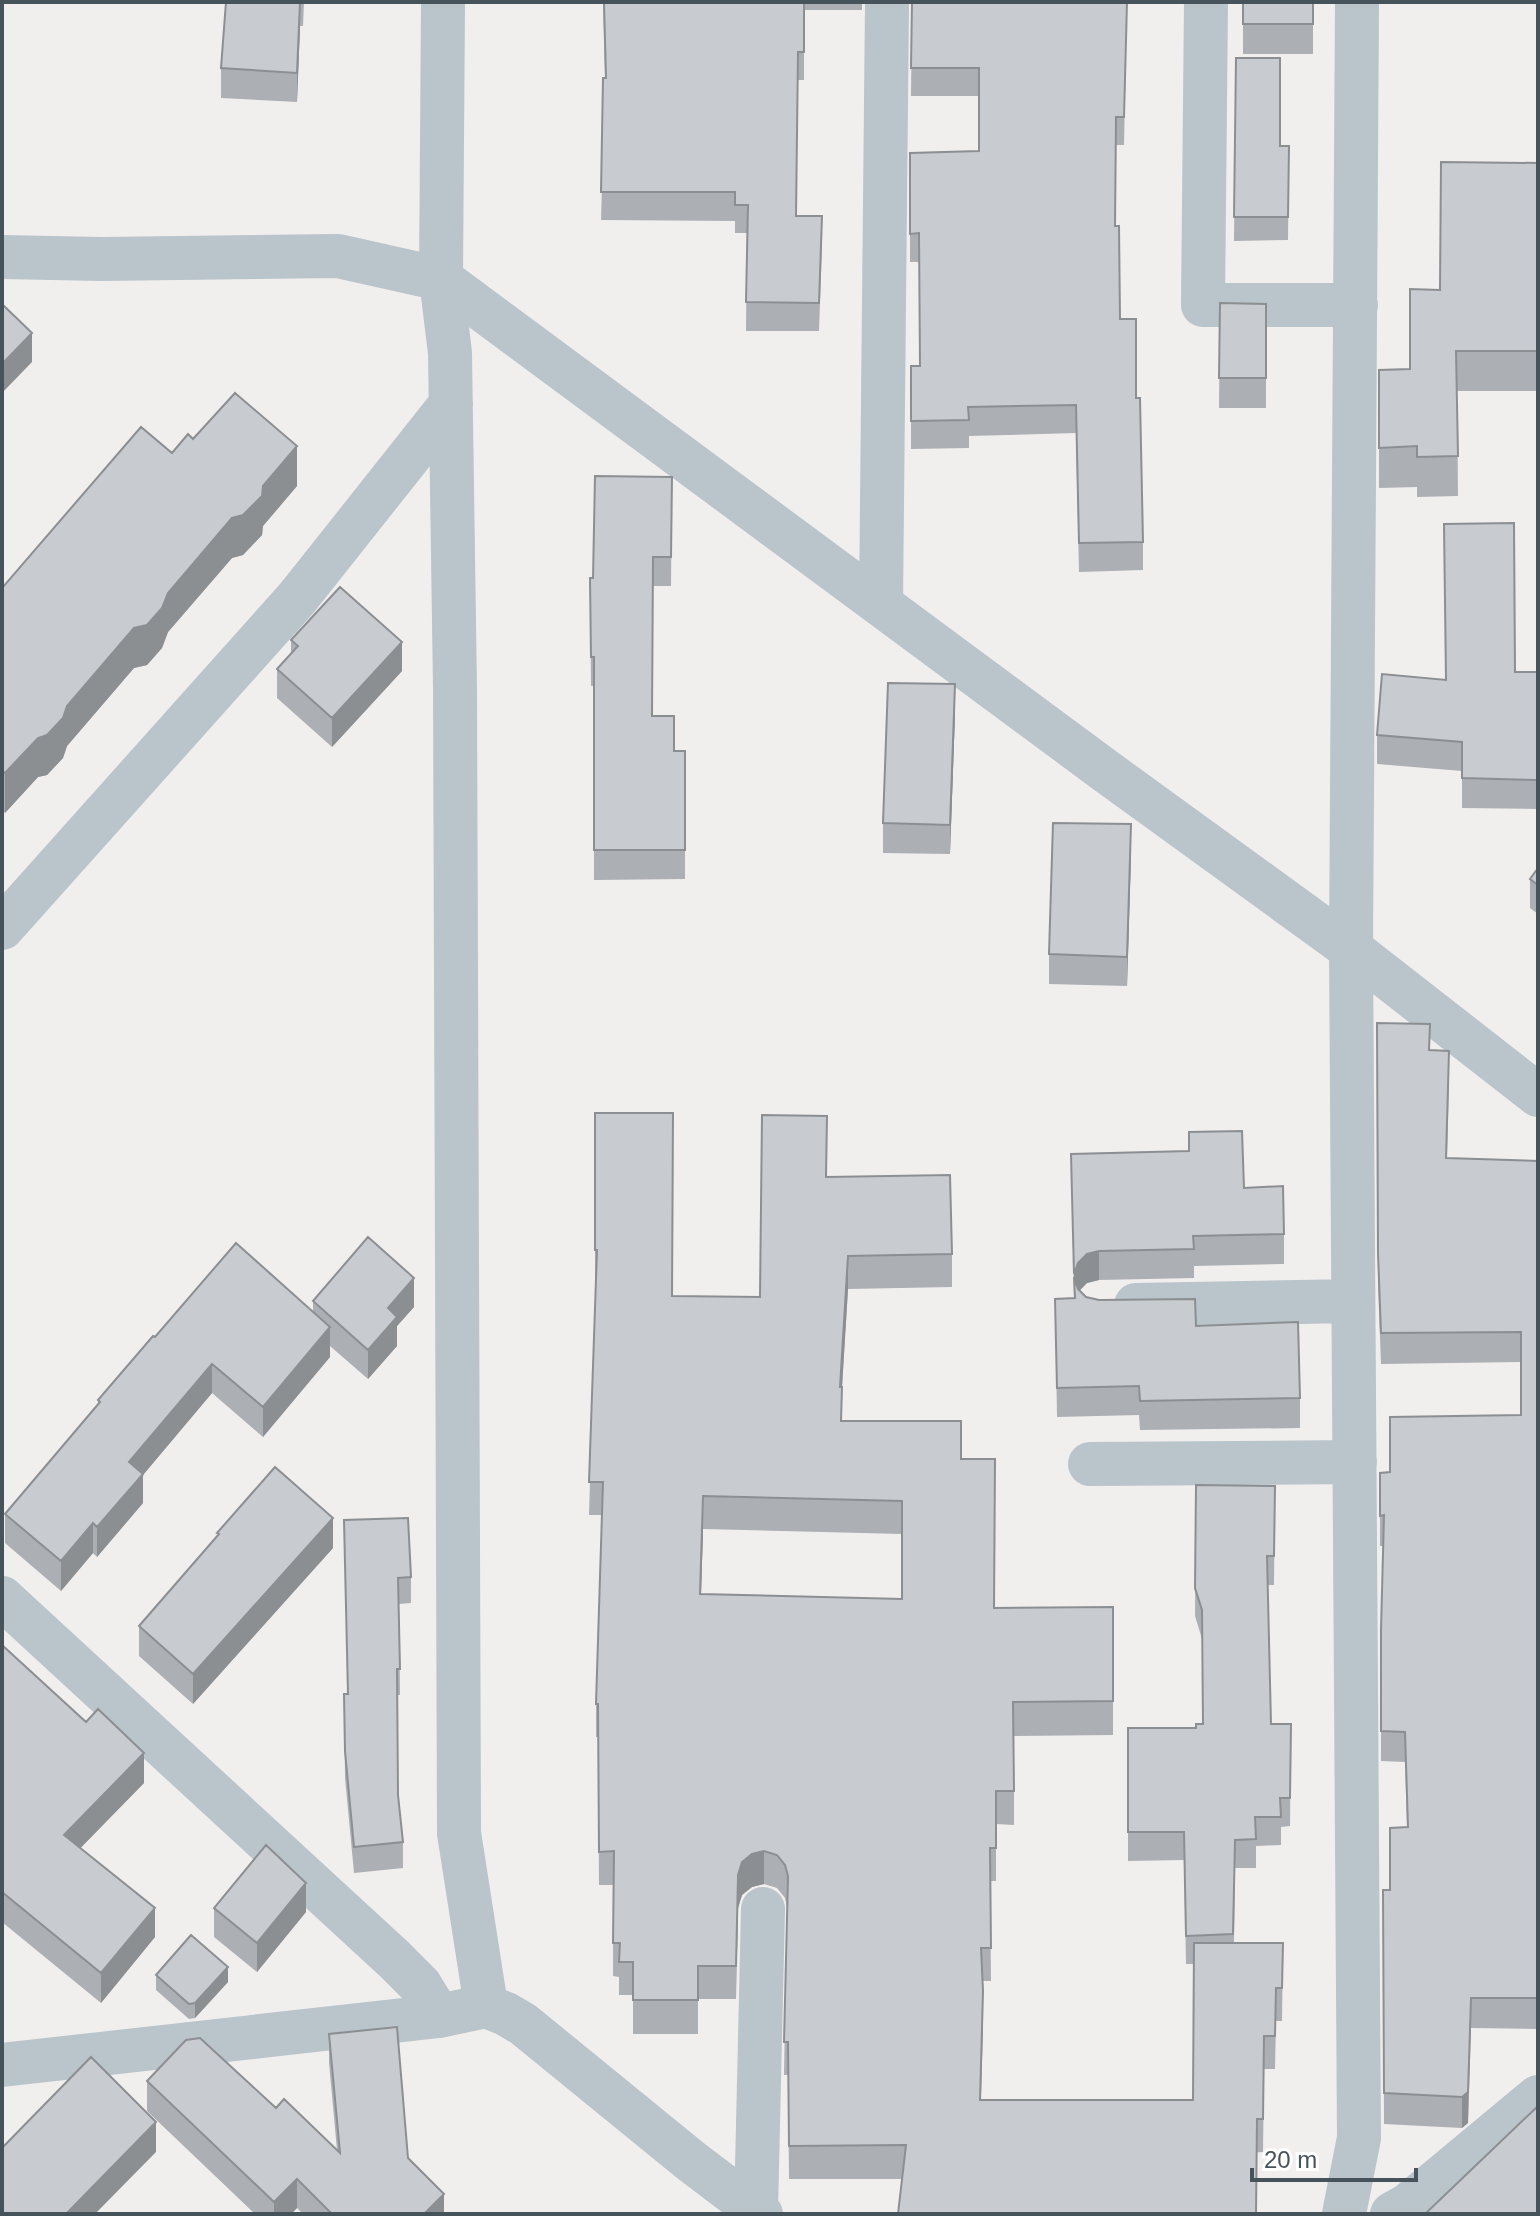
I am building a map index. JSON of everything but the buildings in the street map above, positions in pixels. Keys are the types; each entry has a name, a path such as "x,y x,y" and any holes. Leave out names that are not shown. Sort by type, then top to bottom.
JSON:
{"street":[{"path":"443,2 441,279 450,353 456,704 459,1833 486,2006"},
{"path":"881,604 887,2"},
{"path":"1206,2 1203,305 1356,305"},
{"path":"1344,2214 1359,2138 1351,949 1357,2"},
{"path":"2,257 338,256 441,279 1351,949 1538,1095"},
{"path":"2,928 298,597 451,404"},
{"path":"1099,1305 1353,1301"},
{"path":"1090,1464 1355,1462"},
{"path":"2,1598 394,1959 420,1985 439,2016"},
{"path":"758,2212 763,1909"},
{"path":"2,2065 439,2016 486,2006 523,2024 679,2152 758,2212"},
{"path":"1392,2214 1408,2205 1538,2097"}]}
